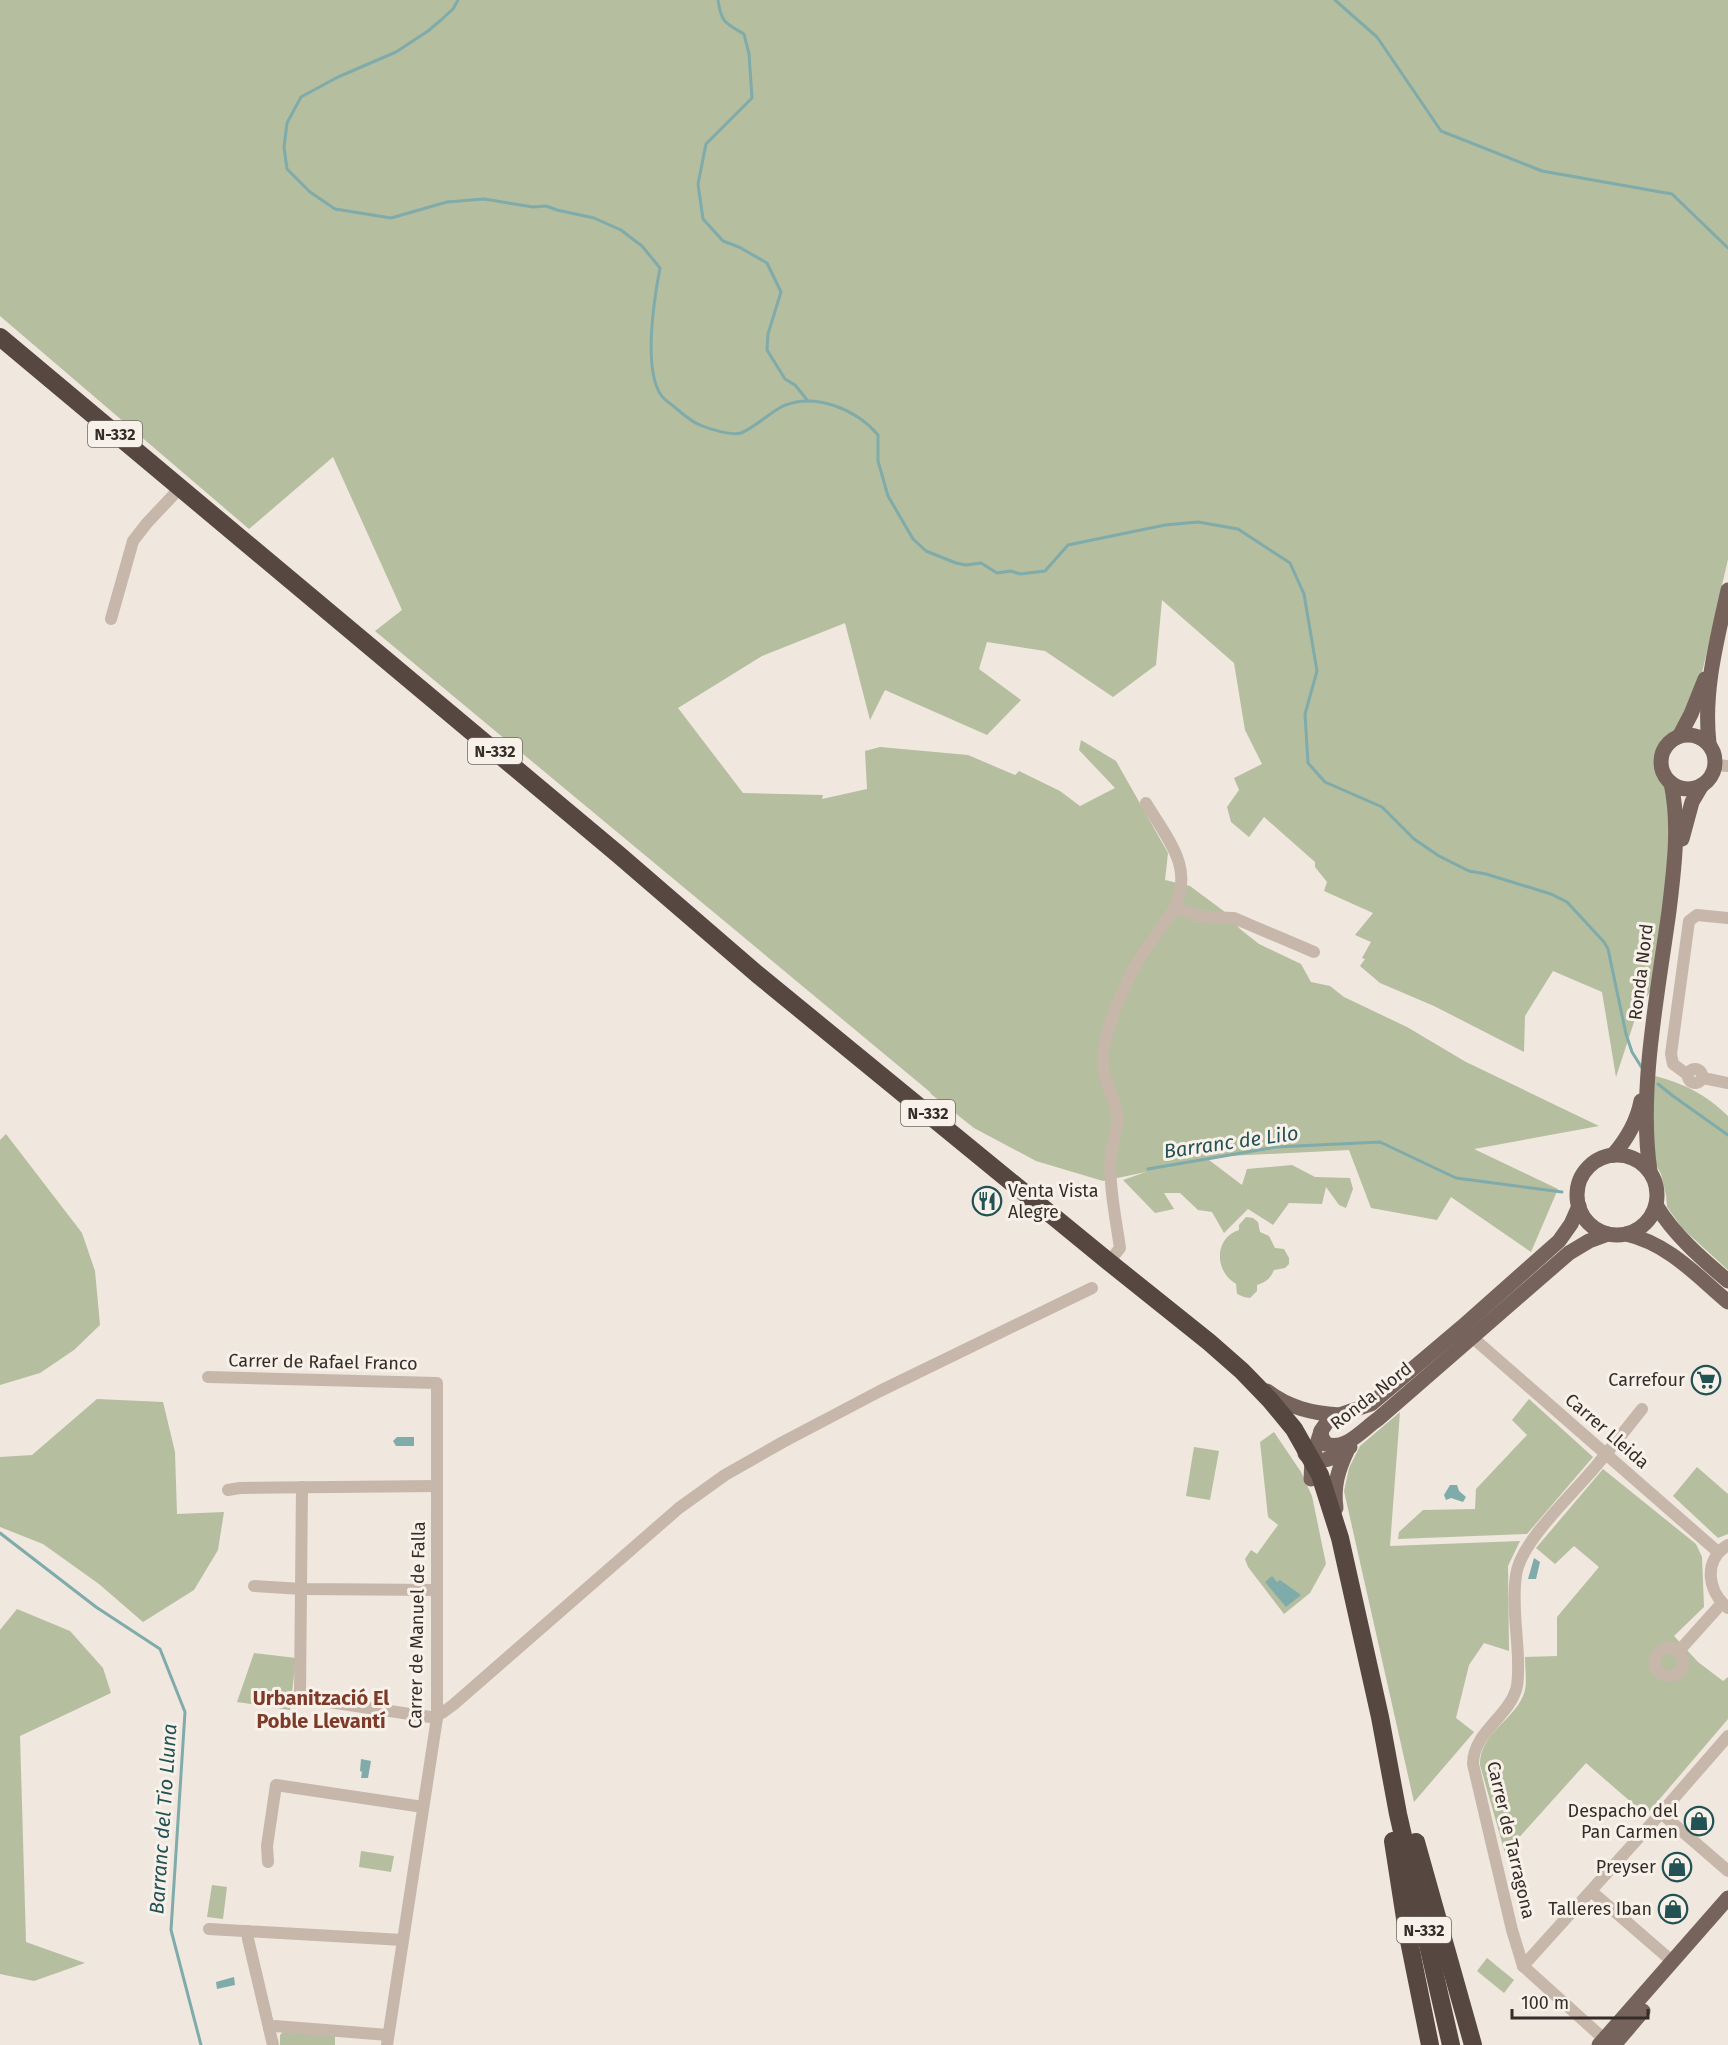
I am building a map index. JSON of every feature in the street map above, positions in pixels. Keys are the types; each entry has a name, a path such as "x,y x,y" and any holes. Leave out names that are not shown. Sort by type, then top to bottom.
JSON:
{"highway":[{"name":"N-332","path":"0,337 757,974 1115,1268 1245,1384 1290,1439 1320,1500 1378,1725"},
{"name":"N-332","path":"1115,1268 1154,1297 1242,1371 1288,1422 1312,1459 1328,1497 1340,1538 1378,1725 1451,2045"},
{"path":"1378,1725 1407,1931 1430,2045"},
{"path":"1378,1725 1473,2045"}],"main road":[{"path":"1680,735 1699,695 1714,651 1728,590"},
{"path":"1708,743 1695,735 1680,735 1672,739 1662,752 1662,769 1671,783 1686,789 1702,785 1722,765 1708,743 1706,719 1714,651"},
{"name":"Ronda Nord","path":"1656,1205 1657,1188 1650,1172 1646,1129 1650,1060 1671,889 1676,824 1671,783"},
{"name":"Ronda Nord","path":"1671,889 1685,825 1692,802 1702,785"},
{"name":"Ronda Nord","path":"1650,1060 1640,1109 1633,1127 1613,1155 1598,1160 1584,1172 1577,1196 1579,1206 1571,1224 1559,1240 1371,1404 1339,1415 1327,1422 1322,1431 1322,1438 1326,1444 1338,1447 1378,1419 1569,1253 1589,1241 1608,1234 1626,1234 1656,1243 1694,1271 1728,1302"},
{"path":"1613,1155 1630,1157 1645,1165 1650,1172"},
{"path":"1626,1234 1637,1230 1646,1222 1656,1205 1702,1259 1728,1281"},
{"path":"1579,1206 1590,1224 1608,1234"},
{"path":"1242,1371 1291,1407 1314,1413 1339,1415"},
{"path":"1311,1479 1312,1459 1322,1431"},
{"path":"1340,1538 1334,1494 1336,1479 1347,1451 1361,1431"},
{"path":"1290,1439 1308,1458 1312,1459 1322,1460 1347,1451"},
{"path":"1606,2043 1728,1898"},
{"path":"1606,2043 1728,1913"}],"street":[{"path":"111,619 133,541 180,488"},
{"path":"1115,1268 1120,1248 1110,1155 1117,1121 1104,1076 1102,1060 1104,1045 1111,1023 1137,964 1148,945 1174,911 1182,882 1179,862 1146,803"},
{"path":"1174,911 1180,910 1203,917 1234,918 1314,952"},
{"path":"1728,918 1697,915 1689,921 1671,1054 1673,1064 1688,1075 1693,1069 1697,1069 1702,1074 1702,1078 1728,1083"},
{"path":"302,1487 300,1692 302,1698 437,1716 453,1705 679,1508 725,1475 880,1391 1092,1288"},
{"name":"Carrer Lleida","path":"1473,1338 1606,1454 1723,1548"},
{"name":"Carrer de Rafael Franco","path":"208,1377 437,1383"},
{"name":"Carrer de Manuel de Falla","path":"388,2040 437,1716 437,1383"},
{"name":"Carrer de Tarragona","path":"1523,1966 1473,1764 1473,1755 1481,1738 1511,1701 1515,1691 1518,1670 1515,1588 1518,1564 1537,1533 1642,1409"},
{"path":"228,1490 437,1486"},
{"path":"1678,1652 1725,1606 1712,1588 1710,1575 1712,1564 1723,1548"},
{"path":"254,1586 302,1589 437,1590"},
{"path":"1606,2043 1523,1966 1728,1736"},
{"path":"268,1862 267,1846 276,1785 423,1807"},
{"path":"1661,1813 1728,1871"},
{"path":"1591,1891 1673,1962"},
{"path":"209,1929 403,1940"},
{"path":"248,1931 273,2045"},
{"name":"Carrer de Tarragona","path":"1516,1941 1522,1947 1538,1950"},
{"path":"268,2028 274,2026 388,2040"}],"green space":[{"path":"0,0 1728,0 1728,559 1699,686 1678,728 1660,743 1655,756 1656,769 1668,793 1671,839 1654,986 1638,1010 1616,1077 1602,992 1553,971 1525,1016 1524,1052 1434,1006 1380,983 1360,966 1371,942 1355,935 1373,913 1324,891 1327,882 1315,867 1315,862 1264,817 1249,837 1231,822 1227,807 1239,790 1234,778 1262,764 1245,730 1234,663 1162,600 1156,665 1113,697 1045,651 987,642 979,669 1021,700 987,735 885,690 870,720 845,623 762,656 678,708 743,793 823,795 822,799 867,789 865,751 880,747 968,755 1015,775 1019,771 1060,791 1080,806 1115,788 1079,750 1081,740 1116,761 1168,853 1165,880 1190,886 1225,912 1240,929 1259,944 1301,964 1311,982 1330,986 1344,997 1407,1027 1466,1062 1599,1126 1474,1149 1558,1189 1531,1252 1451,1197 1437,1220 1371,1208 1349,1150 1229,1156 1209,1160 1242,1185 1247,1169 1292,1165 1315,1177 1350,1178 1353,1189 1346,1208 1339,1205 1326,1187 1322,1204 1289,1203 1273,1225 1248,1209 1224,1233 1212,1212 1198,1210 1180,1193 1164,1193 1174,1209 1155,1213 1123,1180 1146,1172 1103,1181 1036,1161 974,1128 931,1094 375,631 402,610 333,457 249,529 0,316"},
{"path":"1655,1076 1694,1091 1728,1116 1728,1270 1683,1229 1667,1207 1661,1174 1653,1159 1651,1130"},
{"path":"6,1134 82,1233 95,1271 100,1325 74,1350 40,1373 0,1385 0,1140"},
{"path":"1246,1217 1258,1222 1260,1232 1269,1236 1275,1248 1284,1249 1289,1258 1289,1264 1285,1268 1274,1270 1267,1280 1257,1285 1257,1291 1250,1298 1237,1294 1236,1284 1224,1271 1220,1255 1225,1240 1239,1230 1239,1225"},
{"path":"97,1399 163,1402 175,1452 177,1514 224,1512 218,1550 194,1590 143,1622 99,1584 43,1544 0,1527 0,1457 32,1455"},
{"path":"1529,1399 1593,1457 1527,1534 1398,1539 1399,1532 1423,1510 1475,1509 1476,1489 1527,1435 1512,1420"},
{"path":"1400,1412 1390,1546 1520,1541 1508,1566 1509,1651 1484,1643 1469,1665 1456,1718 1474,1732 1414,1802 1344,1491 1349,1468 1360,1446"},
{"path":"1274,1432 1301,1472 1312,1496 1326,1564 1310,1593 1284,1614 1248,1567 1245,1559 1251,1550 1257,1554 1278,1525 1268,1517 1260,1442"},
{"path":"1194,1447 1219,1451 1210,1500 1186,1496"},
{"path":"1697,1467 1728,1494 1728,1534 1718,1538 1673,1496"},
{"path":"1603,1469 1696,1544 1702,1557 1704,1607 1674,1636 1698,1662 1723,1681 1728,1677 1728,1719 1646,1815 1586,1763 1505,1853 1480,1765 1481,1753 1492,1734 1521,1700 1526,1686 1525,1657 1557,1656 1557,1617 1599,1567 1574,1546 1555,1564 1536,1548"},
{"path":"17,1609 70,1631 103,1668 111,1693 20,1736 26,1942 85,1963 34,1981 0,1974 0,1630"},
{"path":"254,1653 296,1658 290,1710 237,1702"},
{"path":"361,1851 394,1856 391,1872 359,1867"},
{"path":"212,1885 227,1887 223,1919 207,1917"},
{"path":"1487,1958 1514,1980 1504,1993 1477,1971"},
{"path":"283,2032 335,2035 335,2045 280,2045 280,2035"}],"water":[{"path":"397,1437 414,1437 414,1446 396,1446 393,1441"},
{"path":"1450,1485 1457,1485 1459,1491 1466,1497 1463,1502 1451,1498 1446,1500 1444,1495"},
{"path":"1534,1558 1540,1562 1536,1579 1528,1579"},
{"path":"1272,1576 1277,1582 1280,1580 1301,1595 1286,1607 1265,1582"},
{"path":"361,1759 371,1761 368,1778 361,1778"},
{"path":"234,1977 235,1985 217,1989 216,1982"}],"waterway":[{"path":"458,0 453,9 428,31 396,52 338,77 301,97 287,123 284,147 287,169 310,192 335,209 391,218 447,202 484,199 533,207 546,206 594,218 621,230 642,246 660,268 653,315 651,352 656,383 665,399 697,424 732,434 741,433 783,406 796,402 822,402 847,411 859,418 878,435 878,461 888,496 913,539 926,551 956,563 966,565 981,563 997,573 1011,571 1020,574 1045,571 1068,545 1165,525 1198,522 1238,529 1290,563 1304,594 1317,671 1305,714 1308,763 1325,782 1382,807 1414,839 1439,856 1469,871 1551,894 1567,902 1608,949 1626,1034 1632,1052 1642,1068"},
{"path":"718,0 725,21 744,34 749,54 752,98 706,144 698,184 703,219 723,241 767,263 781,292 768,334 767,350 785,379 795,385 808,401"},
{"path":"1335,0 1377,37 1441,131 1542,171 1672,194 1728,248"},
{"path":"1658,1084 1728,1135"},
{"name":"Barranc de Lilo","path":"1148,1169 1276,1147 1380,1142 1456,1178 1562,1192"},
{"name":"Barranc del Tio Lluna","path":"0,1533 96,1607 160,1649 185,1712 171,1930 201,2045"}],"place":[{"name":"Venta Vista Alegre","path":"987,1201"},
{"name":"Carrefour","path":"1706,1380"},
{"name":"Despacho del Pan Carmen","path":"1699,1821"},
{"name":"Preyser","path":"1677,1867"},
{"name":"Talleres Iban","path":"1673,1909"}],"district":[{"name":"Urbanització El Poble Llevantí","path":"321,1710"}]}
